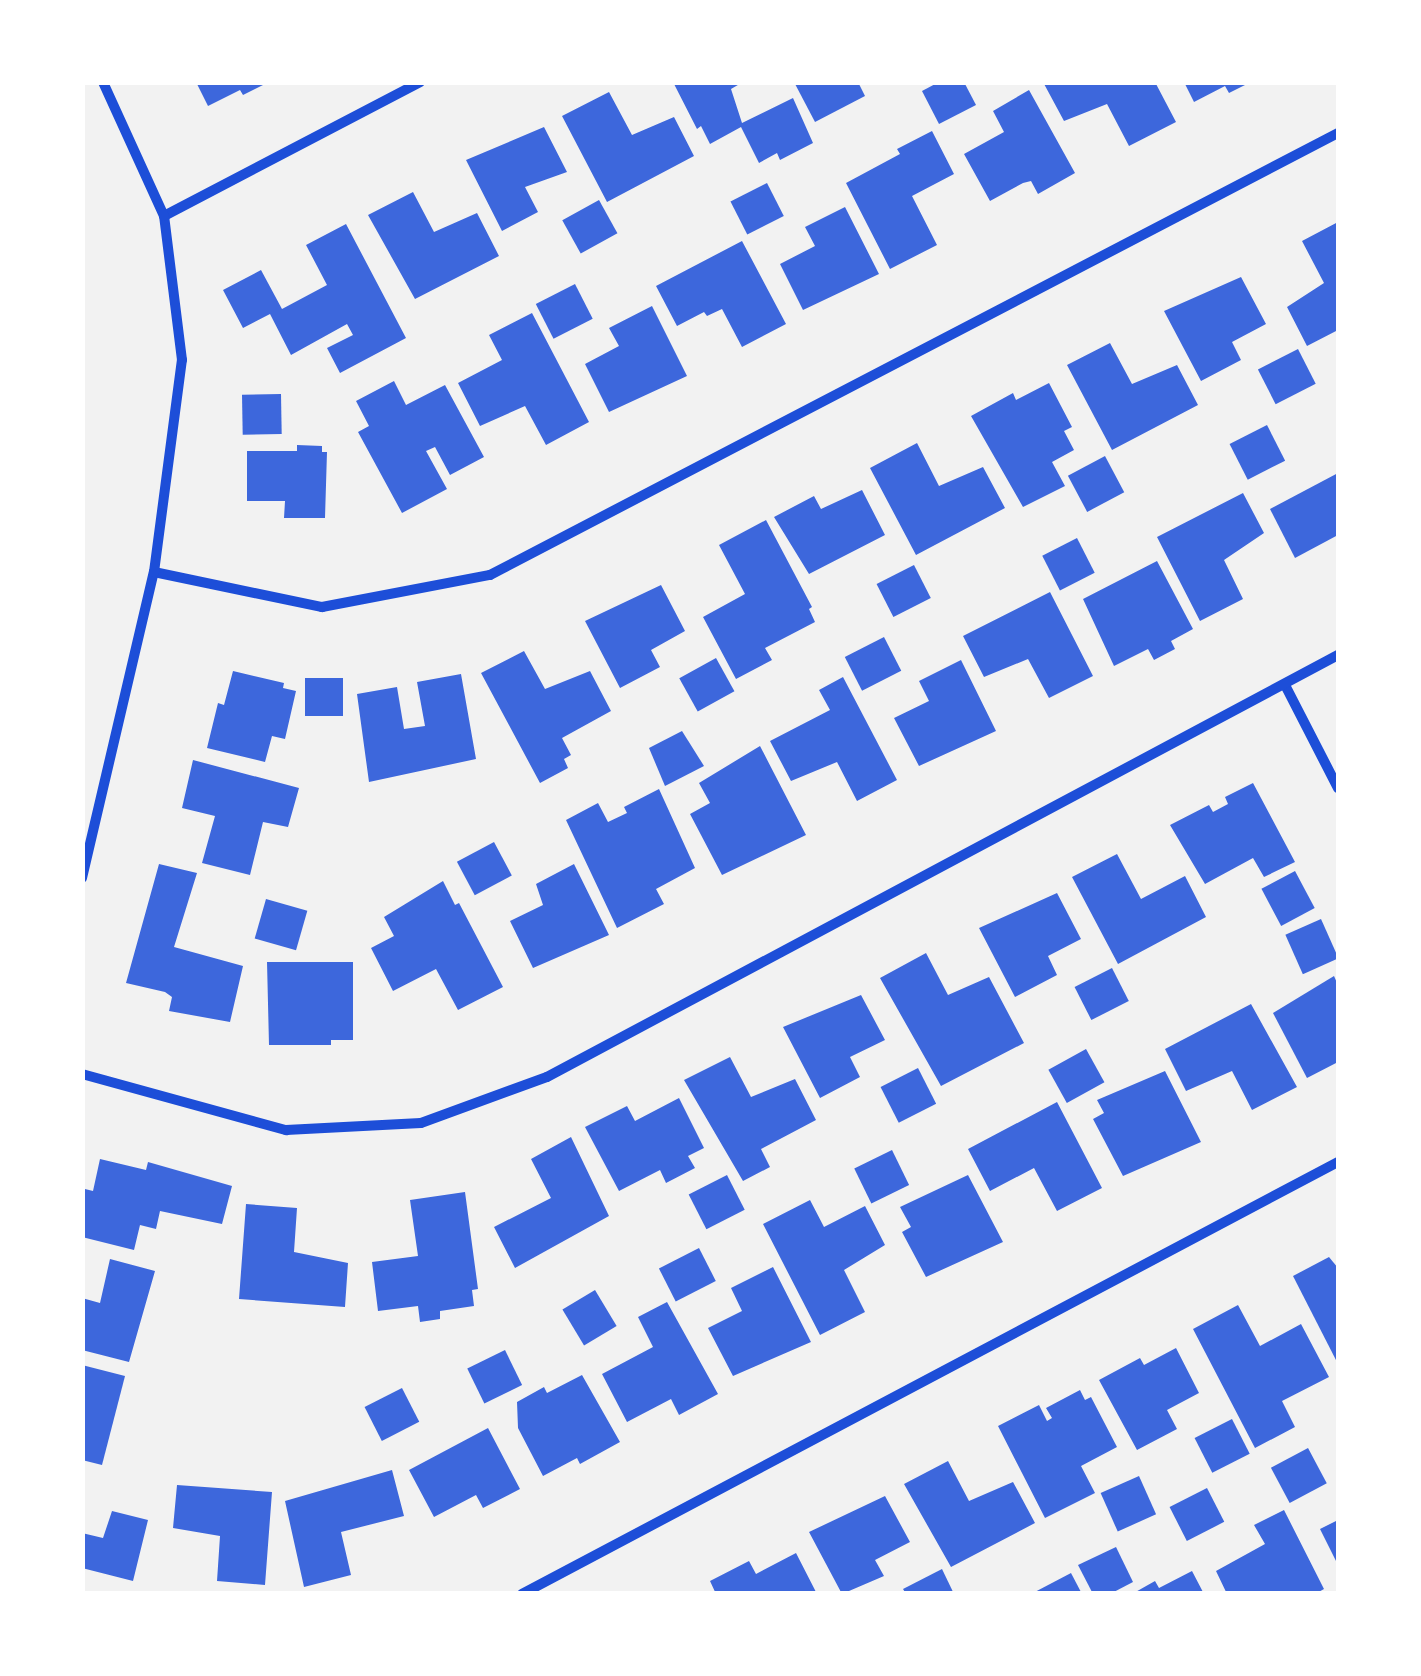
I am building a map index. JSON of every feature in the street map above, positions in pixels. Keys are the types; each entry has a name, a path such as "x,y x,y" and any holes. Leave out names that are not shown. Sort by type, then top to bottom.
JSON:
{"street":[{"path":"82,878 154,572 182,360 164,216 103,82"},
{"path":"164,216 420,82"},
{"path":"154,572 322,607 490,576 1338,134"},
{"path":"82,1074 286,1130 421,1123 547,1077 1338,655"},
{"path":"1285,685 1338,788"},
{"path":"522,1594 1338,1162"}],"building":[{"path":"196,82 269,82 243,95 240,90 208,106"},
{"path":"673,82 743,82 731,89 742,123 793,98 813,143 780,160 777,153 759,163 741,127 710,144 701,126 697,129"},
{"path":"794,82 858,82 865,96 815,122"},
{"path":"939,82 964,82 976,105 939,124 922,91"},
{"path":"1043,82 1155,82 1176,122 1129,146 1107,104 1064,121"},
{"path":"1184,82 1251,82 1229,93 1225,86 1194,102"},
{"path":"1029,90 1075,173 1038,194 1031,181 990,201 964,154 1004,132 993,111"},
{"path":"609,92 632,135 674,117 694,156 607,202 562,116"},
{"path":"544,127 567,172 525,187 538,212 502,231 466,160"},
{"path":"932,131 954,174 912,196 937,245 890,269 846,183 900,154 897,149"},
{"path":"767,183 784,216 747,235 730,202"},
{"path":"413,192 434,232 477,213 499,256 415,299 368,215"},
{"path":"599,200 617,233 581,254 562,220"},
{"path":"845,207 879,274 803,310 780,264 815,246 805,227"},
{"path":"1338,222 1338,330 1307,346 1287,307 1324,283 1302,241"},
{"path":"346,224 406,338 340,373 327,348 353,335 347,324 291,355 270,314 243,328 223,290 261,270 282,309 327,285 306,245"},
{"path":"742,241 786,324 742,347 722,309 707,316 704,312 677,326 656,286"},
{"path":"1241,277 1266,324 1232,342 1241,360 1201,381 1164,311"},
{"path":"575,284 593,319 554,339 536,304"},
{"path":"652,306 687,376 609,412 585,364 619,346 609,328"},
{"path":"532,313 589,422 546,445 525,406 480,426 458,383 502,360 489,335"},
{"path":"1110,343 1132,384 1177,365 1198,405 1112,450 1067,365"},
{"path":"1298,349 1316,384 1276,404 1258,369"},
{"path":"394,381 406,405 445,385 484,457 450,475 435,447 426,451 447,489 402,513 358,432 369,426 356,401"},
{"path":"1049,383 1072,427 1064,431 1074,450 1052,462 1065,486 1023,507 971,416 1013,393 1016,400"},
{"path":"281,394 282,434 243,435 242,395"},
{"path":"1267,425 1285,461 1248,480 1230,444"},
{"path":"917,443 939,486 983,467 1005,508 916,555 870,468"},
{"path":"297,445 322,446 322,452 327,452 325,518 284,518 285,501 247,501 247,451 297,451"},
{"path":"1105,456 1124,492 1087,512 1068,476"},
{"path":"1338,473 1338,535 1295,558 1270,509"},
{"path":"862,490 885,535 809,574 774,517 814,496 821,509"},
{"path":"1243,493 1264,533 1224,560 1243,599 1200,621 1157,537"},
{"path":"766,520 812,607 809,609 815,622 765,648 772,660 736,679 703,617 745,594 719,545"},
{"path":"1077,538 1095,573 1060,590 1042,556"},
{"path":"1157,561 1193,629 1171,641 1175,649 1154,660 1148,649 1114,666 1083,599"},
{"path":"914,565 931,598 893,617 877,584"},
{"path":"661,585 685,631 651,650 660,667 620,688 585,621"},
{"path":"1050,592 1093,676 1049,698 1028,659 984,677 963,636"},
{"path":"884,637 901,671 862,691 845,657"},
{"path":"524,651 545,689 590,671 611,711 562,738 571,755 564,759 568,768 540,783 481,673"},
{"path":"716,658 734,691 698,712 679,678"},
{"path":"961,660 996,731 919,766 894,718 929,701 919,681"},
{"path":"233,671 284,683 283,688 296,691 285,739 272,736 265,762 207,748 218,703 224,705"},
{"path":"461,674 476,759 369,782 357,694 397,687 404,729 425,726 417,682"},
{"path":"843,677 897,780 857,801 837,762 791,781 770,741 830,710 819,690"},
{"path":"305,678 343,678 343,716 305,716"},
{"path":"682,731 704,766 665,786 649,748"},
{"path":"760,746 806,835 722,875 690,814 710,803 699,783"},
{"path":"193,760 299,788 288,827 263,822 250,875 202,863 215,816 182,808"},
{"path":"1253,783 1295,862 1264,877 1253,858 1205,884 1170,825 1209,805 1213,812 1228,804 1225,797"},
{"path":"659,789 695,868 656,889 664,904 617,928 566,820 598,803 608,822 627,813 624,807"},
{"path":"494,842 512,876 475,895 457,862"},
{"path":"1117,854 1141,899 1185,876 1206,917 1118,964 1072,877"},
{"path":"159,864 197,873 174,947 243,966 230,1022 169,1011 172,997 165,992 126,983"},
{"path":"574,864 609,935 533,968 510,921 543,905 536,884"},
{"path":"1295,871 1315,908 1281,926 1261,889"},
{"path":"443,881 455,905 459,903 503,987 458,1010 436,969 393,991 371,948 394,936 384,917"},
{"path":"1057,893 1081,939 1048,956 1057,975 1015,997 979,928"},
{"path":"266,899 307,911 296,950 255,938"},
{"path":"1321,919 1338,959 1303,974 1285,935"},
{"path":"926,953 948,995 989,977 1024,1043 941,1086 880,978"},
{"path":"267,962 353,962 353,1040 331,1040 331,1045 269,1045"},
{"path":"1112,968 1129,1001 1091,1020 1075,987"},
{"path":"1334,976 1338,985 1338,1062 1307,1078 1273,1013"},
{"path":"861,995 885,1040 850,1057 860,1077 820,1098 783,1027"},
{"path":"1251,1004 1297,1087 1252,1110 1232,1071 1186,1091 1165,1049"},
{"path":"1086,1049 1104,1082 1067,1103 1048,1070"},
{"path":"730,1057 751,1097 795,1079 816,1120 761,1149 770,1167 743,1181 684,1080"},
{"path":"918,1068 936,1104 899,1123 881,1087"},
{"path":"1165,1071 1201,1142 1123,1176 1093,1119 1104,1113 1097,1100"},
{"path":"679,1098 704,1148 688,1156 695,1168 666,1183 660,1170 619,1191 585,1127 627,1106 635,1121"},
{"path":"1057,1102 1102,1188 1057,1211 1034,1168 990,1191 968,1149"},
{"path":"571,1137 609,1216 515,1268 494,1227 551,1198 531,1159"},
{"path":"892,1150 909,1185 871,1203 854,1168"},
{"path":"100,1159 146,1170 148,1162 232,1186 222,1224 160,1211 156,1229 140,1225 134,1250 82,1237 82,1200 85,1189 93,1191"},
{"path":"727,1175 745,1210 706,1229 689,1195"},
{"path":"968,1175 1003,1242 926,1277 902,1232 911,1227 900,1207"},
{"path":"465,1192 478,1289 472,1290 474,1306 440,1311 440,1319 420,1322 418,1306 378,1311 372,1262 418,1256 410,1200"},
{"path":"810,1200 824,1227 865,1206 885,1245 844,1270 865,1312 820,1335 763,1224"},
{"path":"246,1204 297,1208 294,1252 348,1263 345,1307 239,1299"},
{"path":"699,1248 716,1281 676,1301 659,1268"},
{"path":"1329,1257 1338,1268 1338,1364 1293,1276"},
{"path":"110,1259 155,1271 129,1362 82,1350 82,1298 100,1303"},
{"path":"773,1267 811,1342 733,1376 708,1328 742,1311 731,1288"},
{"path":"595,1290 617,1326 584,1346 562,1310"},
{"path":"667,1302 718,1394 679,1415 671,1399 627,1422 602,1374 653,1347 638,1317"},
{"path":"1238,1305 1260,1346 1301,1324 1329,1377 1282,1401 1295,1427 1255,1448 1193,1329"},
{"path":"1176,1348 1199,1393 1167,1410 1177,1429 1137,1450 1099,1380 1140,1358 1144,1365"},
{"path":"505,1350 522,1385 484,1403 467,1368"},
{"path":"82,1365 125,1376 102,1465 82,1460"},
{"path":"582,1375 620,1442 580,1464 577,1458 543,1476 518,1428 517,1402 544,1387 547,1393"},
{"path":"402,1388 419,1422 382,1441 365,1407"},
{"path":"1080,1390 1085,1400 1091,1397 1117,1447 1081,1466 1095,1493 1045,1518 998,1426 1039,1405 1047,1421 1052,1418 1046,1408"},
{"path":"1232,1419 1250,1454 1212,1473 1195,1438"},
{"path":"488,1428 520,1489 483,1508 476,1495 434,1517 409,1470"},
{"path":"1308,1448 1327,1483 1290,1503 1271,1468"},
{"path":"948,1461 969,1501 1013,1482 1035,1523 951,1567 904,1484"},
{"path":"392,1470 404,1516 341,1532 351,1575 304,1587 285,1501"},
{"path":"1139,1476 1156,1514 1118,1531 1101,1493"},
{"path":"177,1485 272,1492 265,1585 217,1581 220,1536 173,1528"},
{"path":"1207,1488 1224,1522 1187,1541 1170,1507"},
{"path":"885,1496 910,1542 875,1560 884,1576 842,1594 809,1532"},
{"path":"1284,1510 1324,1589 1315,1594 1227,1594 1216,1571 1265,1544 1254,1525"},
{"path":"112,1511 148,1520 133,1581 82,1568 82,1533 103,1538"},
{"path":"1338,1520 1338,1565 1320,1529"},
{"path":"1116,1547 1133,1582 1110,1594 1093,1594 1078,1565"},
{"path":"796,1553 817,1594 716,1594 710,1581 749,1561 756,1574"},
{"path":"942,1569 954,1594 906,1594 903,1589"},
{"path":"1192,1571 1204,1594 1132,1594 1155,1581 1159,1588"},
{"path":"1071,1573 1082,1594 1031,1594"}]}
